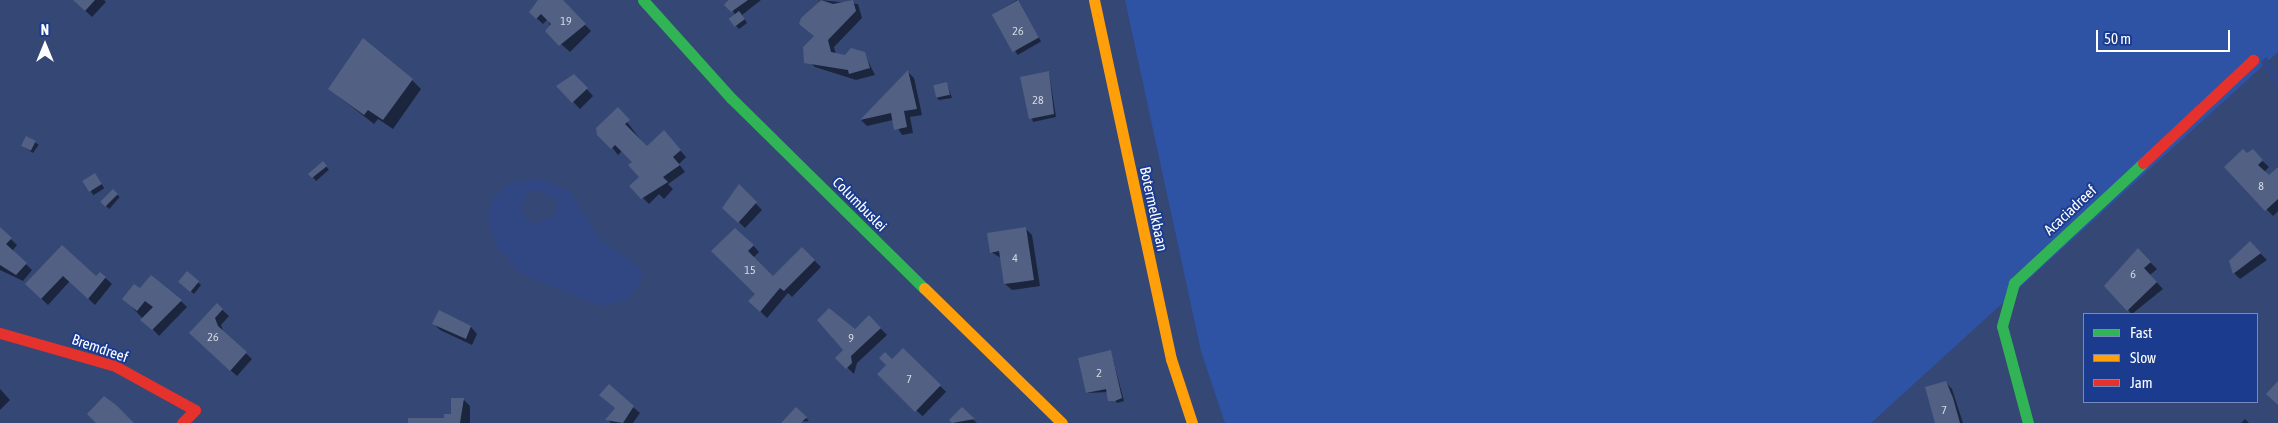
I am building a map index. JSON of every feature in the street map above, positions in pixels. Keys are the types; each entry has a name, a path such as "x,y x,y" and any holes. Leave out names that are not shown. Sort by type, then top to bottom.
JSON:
{"street":[{"name":"Columbuslei","path":"643,0 731,98 1062,423"},
{"name":"Botermelkbaan","path":"1094,0 1171,359 1192,423"},
{"name":"Acaciadreef","path":"2028,423 2002,326 2014,283 2252,60"},
{"name":"Bremdreef","path":"0,333 115,366 194,410 182,423"}],"shaded area":[{"path":"1125,0 2278,0 2278,52 1871,423 1225,423 1201,351"},
{"path":"2266,57 2278,71 2278,91 2261,62"},
{"path":"540,178 571,193 600,240 640,267 642,277 630,299 603,306 584,300 521,273 496,247 489,223 491,200 509,183","holes":["541,191 556,199 558,205 553,217 535,224 523,216 521,203 529,193"]}],"building":[{"path":"73,0 95,0 85,11"},
{"path":"538,0 563,0 586,24 559,46 545,31 551,24 541,14 536,19 529,12"},
{"path":"728,0 748,0 731,12 724,5"},
{"path":"821,0 833,4 853,0 856,11 828,40 831,52 845,55 851,48 865,52 870,68 849,74 848,70 804,63 803,47 814,36 799,24 801,18"},
{"path":"1018,0 1039,38 1013,52 992,15"},
{"path":"739,11 745,19 735,27 729,19"},
{"path":"363,38 413,79 383,120 368,110 364,115 328,89"},
{"path":"908,70 917,109 904,111 907,127 894,130 891,113 860,120"},
{"path":"1049,71 1054,114 1029,119 1020,77"},
{"path":"574,74 588,88 572,103 556,86"},
{"path":"947,82 950,95 936,98 933,85"},
{"path":"618,107 630,120 625,124 647,146 664,130 681,150 673,157 680,165 663,177 668,182 641,199 629,186 639,177 628,165 632,162 615,145 611,149 597,135 596,128"},
{"path":"26,136 36,141 31,151 21,146"},
{"path":"2243,149 2247,153 2253,149 2263,160 2258,165 2269,175 2278,167 2278,199 2265,211 2224,167"},
{"path":"323,161 327,166 312,178 308,174"},
{"path":"95,173 102,184 89,192 82,181"},
{"path":"739,184 757,202 738,223 722,208"},
{"path":"113,189 118,194 105,207 100,202"},
{"path":"0,227 12,238 6,244 27,263 16,275 0,265"},
{"path":"1026,227 1034,280 1004,284 999,251 990,253 987,233"},
{"path":"735,228 754,245 748,251 773,276 802,247 815,260 784,291 780,288 760,312 748,301 755,294 711,251"},
{"path":"2250,241 2261,253 2233,274 2229,261"},
{"path":"62,245 96,276 100,272 106,277 88,299 63,276 41,299 25,284"},
{"path":"2138,248 2151,262 2144,268 2157,282 2127,311 2104,286"},
{"path":"187,271 199,281 190,292 178,282"},
{"path":"151,275 182,300 152,330 140,320 153,307 145,301 137,311 122,299 134,284 140,288"},
{"path":"217,303 223,309 215,318 218,326 247,352 230,371 189,333"},
{"path":"829,308 855,329 869,315 881,328 851,356 852,363 846,369 835,358 843,350 817,320"},
{"path":"439,310 471,326 466,339 432,324"},
{"path":"903,348 941,385 915,412 877,374 886,365 879,358 885,352 892,359"},
{"path":"1111,350 1122,398 1115,401 1108,401 1106,389 1086,393 1078,358"},
{"path":"1946,381 1960,423 1935,423 1925,387"},
{"path":"2278,381 2278,405 2266,394"},
{"path":"609,384 634,406 623,423 605,420 615,408 599,395"},
{"path":"104,396 134,423 96,423 87,414"},
{"path":"451,398 464,398 460,423 408,423 408,418 444,418 444,414 451,414"},
{"path":"796,407 807,417 801,423 781,423"},
{"path":"962,407 975,419 952,423 949,420"}],"traffic: fast":[{"path":"643,0 731,98 924,288"},
{"path":"2028,423 2002,326 2014,283 2143,163"}],"traffic: slow":[{"path":"1094,0 1171,359 1192,423"},
{"path":"924,288 1062,423"}],"traffic: jam":[{"path":"2143,163 2253,60"},
{"path":"0,333 115,366 195,410 182,423"}]}
